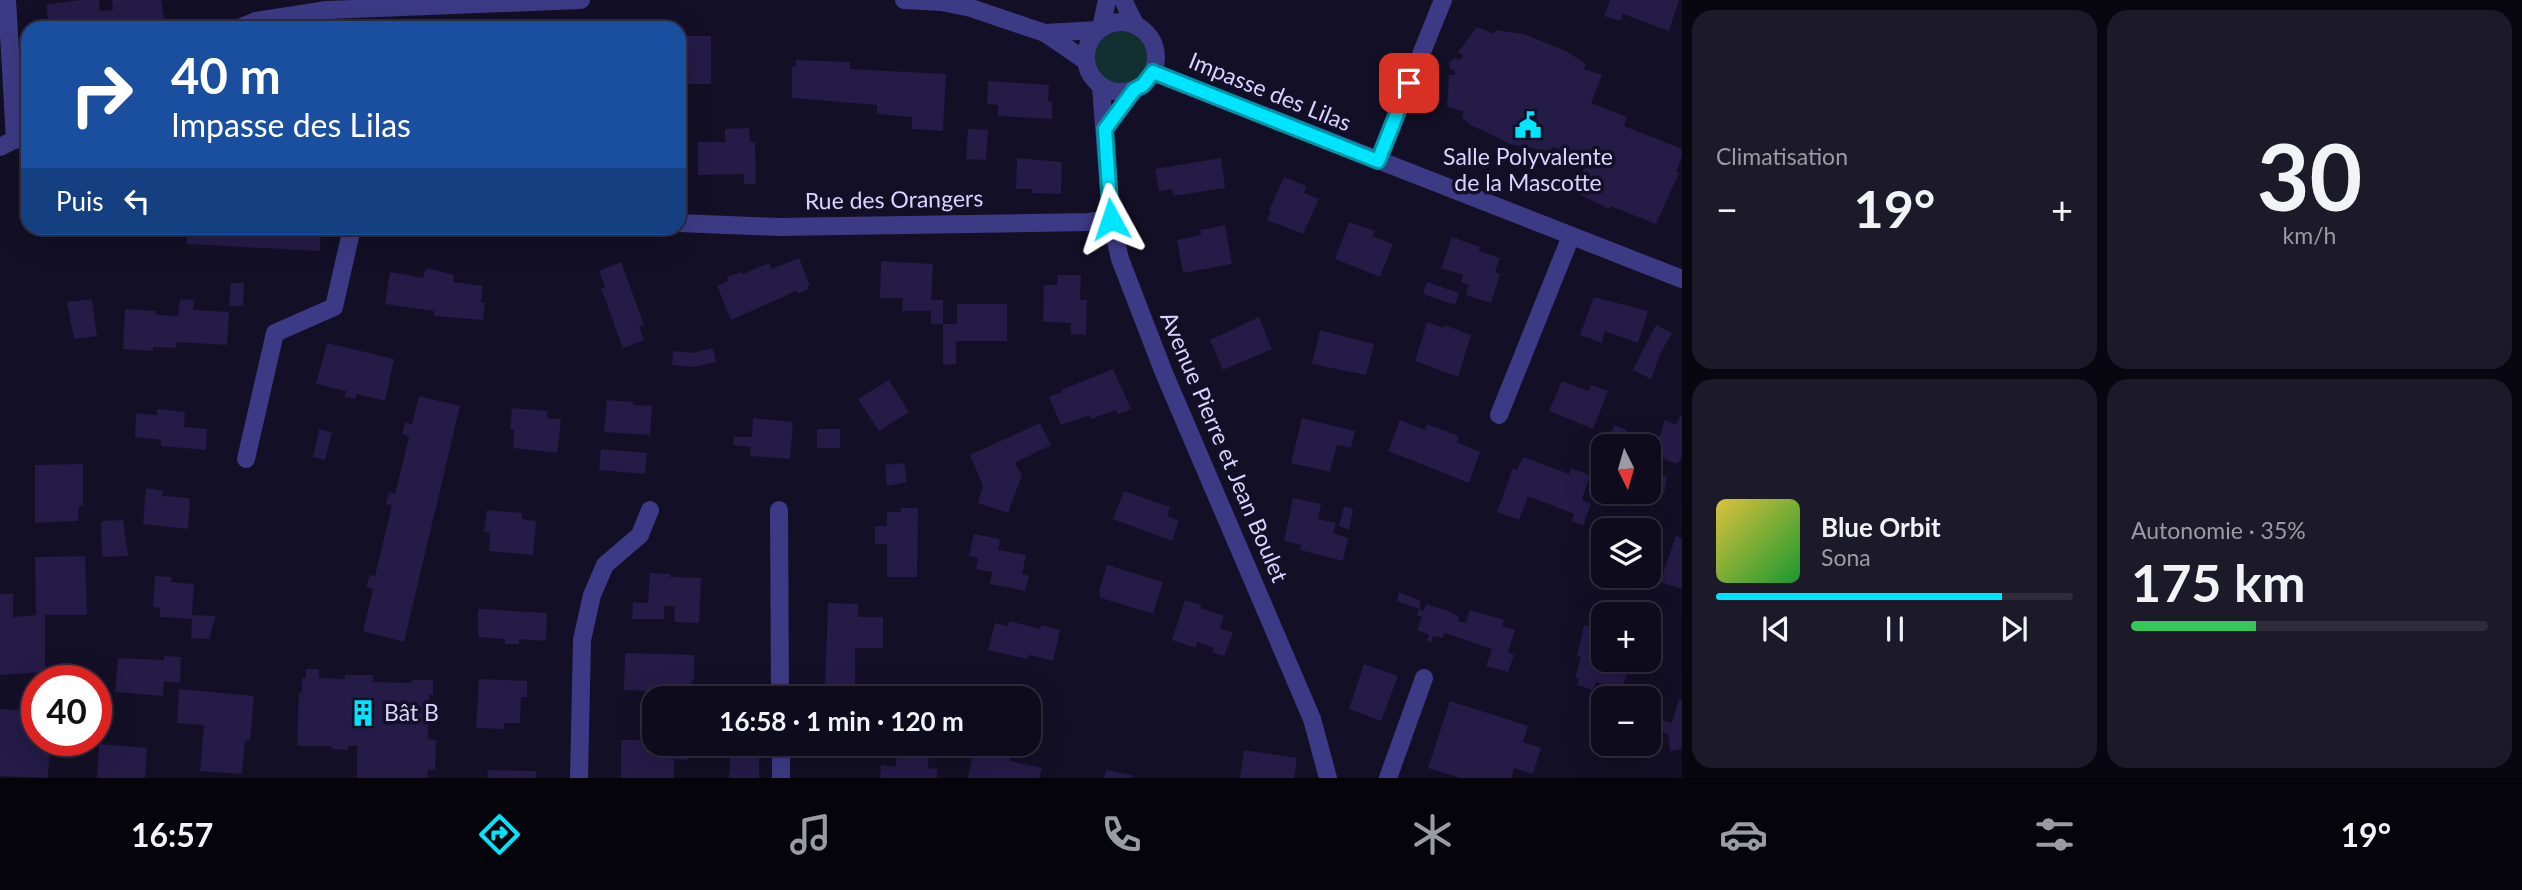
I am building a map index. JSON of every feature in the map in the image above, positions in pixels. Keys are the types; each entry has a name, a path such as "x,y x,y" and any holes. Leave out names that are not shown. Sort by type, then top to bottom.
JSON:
{"street":[{"path":"7,0 14,140"},
{"path":"256,21 327,10 581,0"},
{"path":"904,0 942,2 971,8 1045,33 1086,61"},
{"path":"1107,0 1100,29 1086,50 1086,61 1089,71 1101,86 1111,91 1134,90"},
{"path":"1105,129 1134,90 1143,85 1153,72 1157,58 1152,38 1135,24 1123,0"},
{"path":"1378,161 1443,0"},
{"path":"1045,33 1100,29 1115,22 1135,24"},
{"name":"Impasse des Lilas","path":"1153,72 1682,279"},
{"name":"Avenue Pierre et Jean Boulet","path":"1101,86 1111,219 1120,259 1152,344 1312,719 1328,778"},
{"name":"Rue des Orangers","path":"686,223 778,227 1089,222 1111,219"},
{"path":"246,459 275,333 334,307 350,235"},
{"path":"1499,415 1571,236"},
{"path":"579,778 582,639 592,596 605,565 640,536 650,510"},
{"path":"779,510 780,686"},
{"path":"1388,778 1424,678"},
{"path":"781,756 781,778"}],"green space":[{"path":"1121,22 1146,32 1156,57 1146,82 1121,92 1096,82 1086,57 1096,32"}],"building":[{"path":"99,0 100,11 113,10 112,0 161,0 165,21 48,21 46,5"},
{"path":"1610,0 1679,0 1669,31 1623,14 1620,21 1604,16"},
{"name":"Salle Polyvalente de la Mascotte","path":"1477,27 1494,34 1496,30 1524,34 1566,51 1586,64 1584,69 1602,75 1591,103 1627,117 1624,126 1682,149 1676,172 1679,173 1656,224 1610,206 1609,209 1575,192 1587,161 1553,147 1551,152 1510,144 1471,125 1462,118 1464,112 1447,106 1449,75 1455,75 1449,62 1455,58 1460,60 1463,55 1458,52"},
{"path":"686,36 711,36 711,84 686,84"},
{"path":"796,60 850,62 850,69 946,74 943,131 912,129 912,117 877,114 877,105 792,98 792,66 796,66"},
{"path":"988,81 1049,85 1048,101 1052,102 1052,119 998,116 998,105 987,104"},
{"path":"749,128 750,142 755,142 756,184 744,184 744,174 698,175 698,142 725,142 725,129"},
{"path":"968,129 988,130 986,160 966,159"},
{"path":"1017,158 1062,162 1061,194 1032,193 1032,189 1016,189"},
{"path":"1221,158 1225,188 1173,196 1172,189 1159,191 1155,169"},
{"path":"1284,177 1306,186 1304,193 1319,199 1303,234 1267,220"},
{"path":"1349,222 1375,231 1372,236 1393,244 1380,277 1335,259"},
{"path":"1225,225 1232,264 1183,273 1177,240 1201,235 1200,230"},
{"path":"187,235 321,235 320,251 187,244"},
{"path":"1452,237 1500,258 1495,272 1500,274 1491,303 1466,295 1469,285 1461,282 1463,275 1441,268"},
{"path":"799,258 810,285 807,286 809,289 798,294 796,291 731,320 717,286 728,281 727,277 741,272 743,274 769,263 772,269"},
{"path":"881,261 933,264 931,300 943,300 943,324 931,324 931,311 902,311 903,298 880,298"},
{"path":"621,262 644,325 639,326 644,340 623,348 601,288 605,287 599,271"},
{"path":"426,268 454,275 453,282 483,286 483,320 434,316 434,311 385,304 390,272 423,278"},
{"path":"1058,275 1081,275 1080,300 1087,300 1086,335 1071,334 1071,323 1043,322 1044,285 1058,285"},
{"path":"1427,282 1459,293 1455,305 1423,294"},
{"path":"231,283 244,283 243,306 229,306"},
{"path":"1594,297 1648,311 1638,343 1605,331 1602,343 1580,335"},
{"path":"92,299 97,336 74,339 67,302"},
{"path":"180,299 194,300 193,310 229,312 227,345 176,342 176,348 153,347 153,351 123,349 125,309 178,316"},
{"path":"957,304 1007,304 1007,341 956,341 956,364 943,365 943,324 957,324"},
{"path":"1259,317 1272,349 1223,370 1210,340"},
{"path":"1427,322 1444,328 1445,325 1471,335 1458,377 1415,361"},
{"path":"1656,325 1672,333 1660,354 1651,379 1633,370"},
{"path":"1320,330 1374,344 1366,375 1312,364"},
{"path":"327,343 394,359 385,401 357,394 355,399 344,397 346,391 316,384"},
{"path":"713,348 716,362 692,367 672,365 673,351 692,353"},
{"path":"1113,369 1131,409 1118,414 1116,410 1091,419 1090,415 1061,425 1049,397"},
{"path":"889,380 909,412 879,431 858,399"},
{"path":"1562,381 1589,391 1591,385 1608,391 1593,429 1549,411"},
{"path":"419,396 460,406 404,642 363,631 373,589 366,587 370,575 375,576 392,505 386,504 389,492 395,494 409,437 402,434 405,422 412,424"},
{"path":"607,400 652,406 650,435 604,432"},
{"path":"512,408 547,411 547,418 561,419 557,453 513,448 514,430 510,429"},
{"path":"157,409 185,412 184,427 207,429 206,450 161,446 161,440 135,437 136,413 157,415"},
{"path":"1682,416 1682,457 1677,464 1661,458 1660,434 1665,420 1676,425"},
{"path":"753,418 793,422 790,459 750,456 751,447 733,445 734,437 752,437"},
{"path":"1302,418 1355,431 1351,448 1337,445 1330,472 1291,463"},
{"path":"1400,420 1425,430 1427,424 1459,436 1457,442 1480,452 1469,483 1388,451"},
{"path":"1040,423 1051,445 1015,463 1022,475 1008,513 978,503 983,486 970,455"},
{"path":"1614,425 1627,430 1626,434 1611,434"},
{"path":"319,429 332,432 325,460 313,457"},
{"path":"817,429 840,429 840,448 817,448"},
{"path":"601,449 647,453 645,474 599,470"},
{"path":"1523,457 1569,474 1571,468 1590,475 1582,500 1591,504 1583,526 1572,521 1574,514 1528,496 1519,520 1497,512 1513,468 1517,470"},
{"path":"904,463 907,482 887,486 885,465"},
{"path":"83,464 83,506 79,506 78,521 35,523 35,465"},
{"path":"1661,474 1667,476 1664,494 1661,493"},
{"path":"146,488 163,491 162,496 190,498 188,529 143,524"},
{"path":"1124,491 1170,507 1167,516 1179,521 1172,541 1113,519"},
{"path":"1293,498 1321,504 1318,519 1336,523 1333,533 1348,538 1343,561 1300,550 1301,545 1284,541"},
{"path":"1344,506 1353,509 1349,530 1339,526"},
{"path":"901,508 918,508 917,577 887,577 887,544 875,544 875,526 887,526 887,512 901,512"},
{"path":"487,510 522,513 522,519 536,521 533,555 489,551 490,533 484,532"},
{"path":"123,520 128,556 102,557 101,521"},
{"path":"974,534 1000,539 998,550 1026,555 1022,574 1029,576 1025,591 990,584 992,572 976,569 978,558 969,556"},
{"path":"1676,536 1682,538 1682,589 1661,582"},
{"path":"85,556 87,615 45,615 45,665 21,665 21,674 0,675 0,594 13,594 13,617 36,615 35,557"},
{"path":"1107,565 1163,582 1153,614 1101,598 1099,591"},
{"path":"650,573 701,578 699,623 674,622 675,606 664,606 664,619 632,619 633,602 648,603"},
{"path":"155,576 172,577 171,582 194,584 192,615 216,616 209,639 191,638 192,619 160,617 160,608 153,607"},
{"path":"1399,592 1421,601 1419,609 1397,601"},
{"path":"1185,600 1224,616 1220,628 1233,633 1224,656 1212,652 1214,648 1197,642 1196,648 1172,640"},
{"path":"828,603 858,604 858,617 883,617 883,648 855,648 855,686 825,684"},
{"path":"1426,604 1451,612 1459,617 1458,621 1466,623 1470,610 1504,620 1502,626 1515,630 1508,652 1514,655 1508,672 1486,666 1492,649 1445,633 1442,638 1433,636 1431,643 1427,641 1429,635 1417,630 1422,617 1417,615 1419,609 1424,611"},
{"path":"478,609 547,613 546,641 519,639 519,644 505,644 505,639 478,637"},
{"path":"1009,621 1040,629 1041,625 1060,630 1053,661 1029,655 1028,659 988,650 995,623 1008,626"},
{"path":"1584,625 1591,627 1591,672 1627,672 1623,686 1596,682 1591,689 1577,685 1579,679 1575,678 1581,657 1577,656"},
{"path":"625,653 694,655 694,678 689,686 642,686 642,691 624,690"},
{"path":"164,656 181,657 180,683 164,681 163,696 115,692 118,658 164,660"},
{"path":"1364,664 1398,676 1381,721 1349,709"},
{"name":"Bât B","path":"306,669 319,669 319,678 345,679 345,675 373,675 373,682 412,683 411,680 433,680 433,695 429,695 428,739 436,740 435,770 428,770 427,778 357,778 357,746 348,746 348,750 332,749 332,746 297,746 299,692 302,693 302,678 306,678"},
{"path":"479,679 527,681 527,697 521,697 520,723 504,723 504,729 476,728"},
{"path":"179,689 254,696 250,741 245,740 242,774 200,771 204,725 177,723"},
{"path":"1679,699 1682,700 1682,749 1670,751 1668,734 1661,732 1661,720 1672,723"},
{"path":"1450,701 1528,726 1523,742 1541,748 1533,774 1514,768 1511,778 1460,778 1428,768"},
{"path":"0,709 21,710 21,756 49,756 48,778 0,776"},
{"path":"621,740 642,740 642,756 688,756 688,760 674,759 674,778 621,778"},
{"path":"112,745 147,748 145,778 97,778 98,756 112,756"},
{"path":"1244,750 1297,758 1294,778 1240,778"},
{"path":"730,756 764,756 759,757 759,778 729,778"},
{"path":"897,756 929,756 928,768 937,769 937,778 880,778 881,765 896,767"},
{"path":"973,756 1011,756 1010,761 1042,768 1039,778 968,778"},
{"path":"488,770 536,771 536,778 487,778"},
{"path":"1106,770 1132,775 1131,778 1104,778"}],"place":[{"name":"Salle Polyvalente de la Mascotte","path":"1528,125"},
{"name":"Bât B","path":"363,713"}],"route":[{"path":"1111,219 1105,129 1134,90 1143,85 1153,72 1378,161 1409,83"}]}
